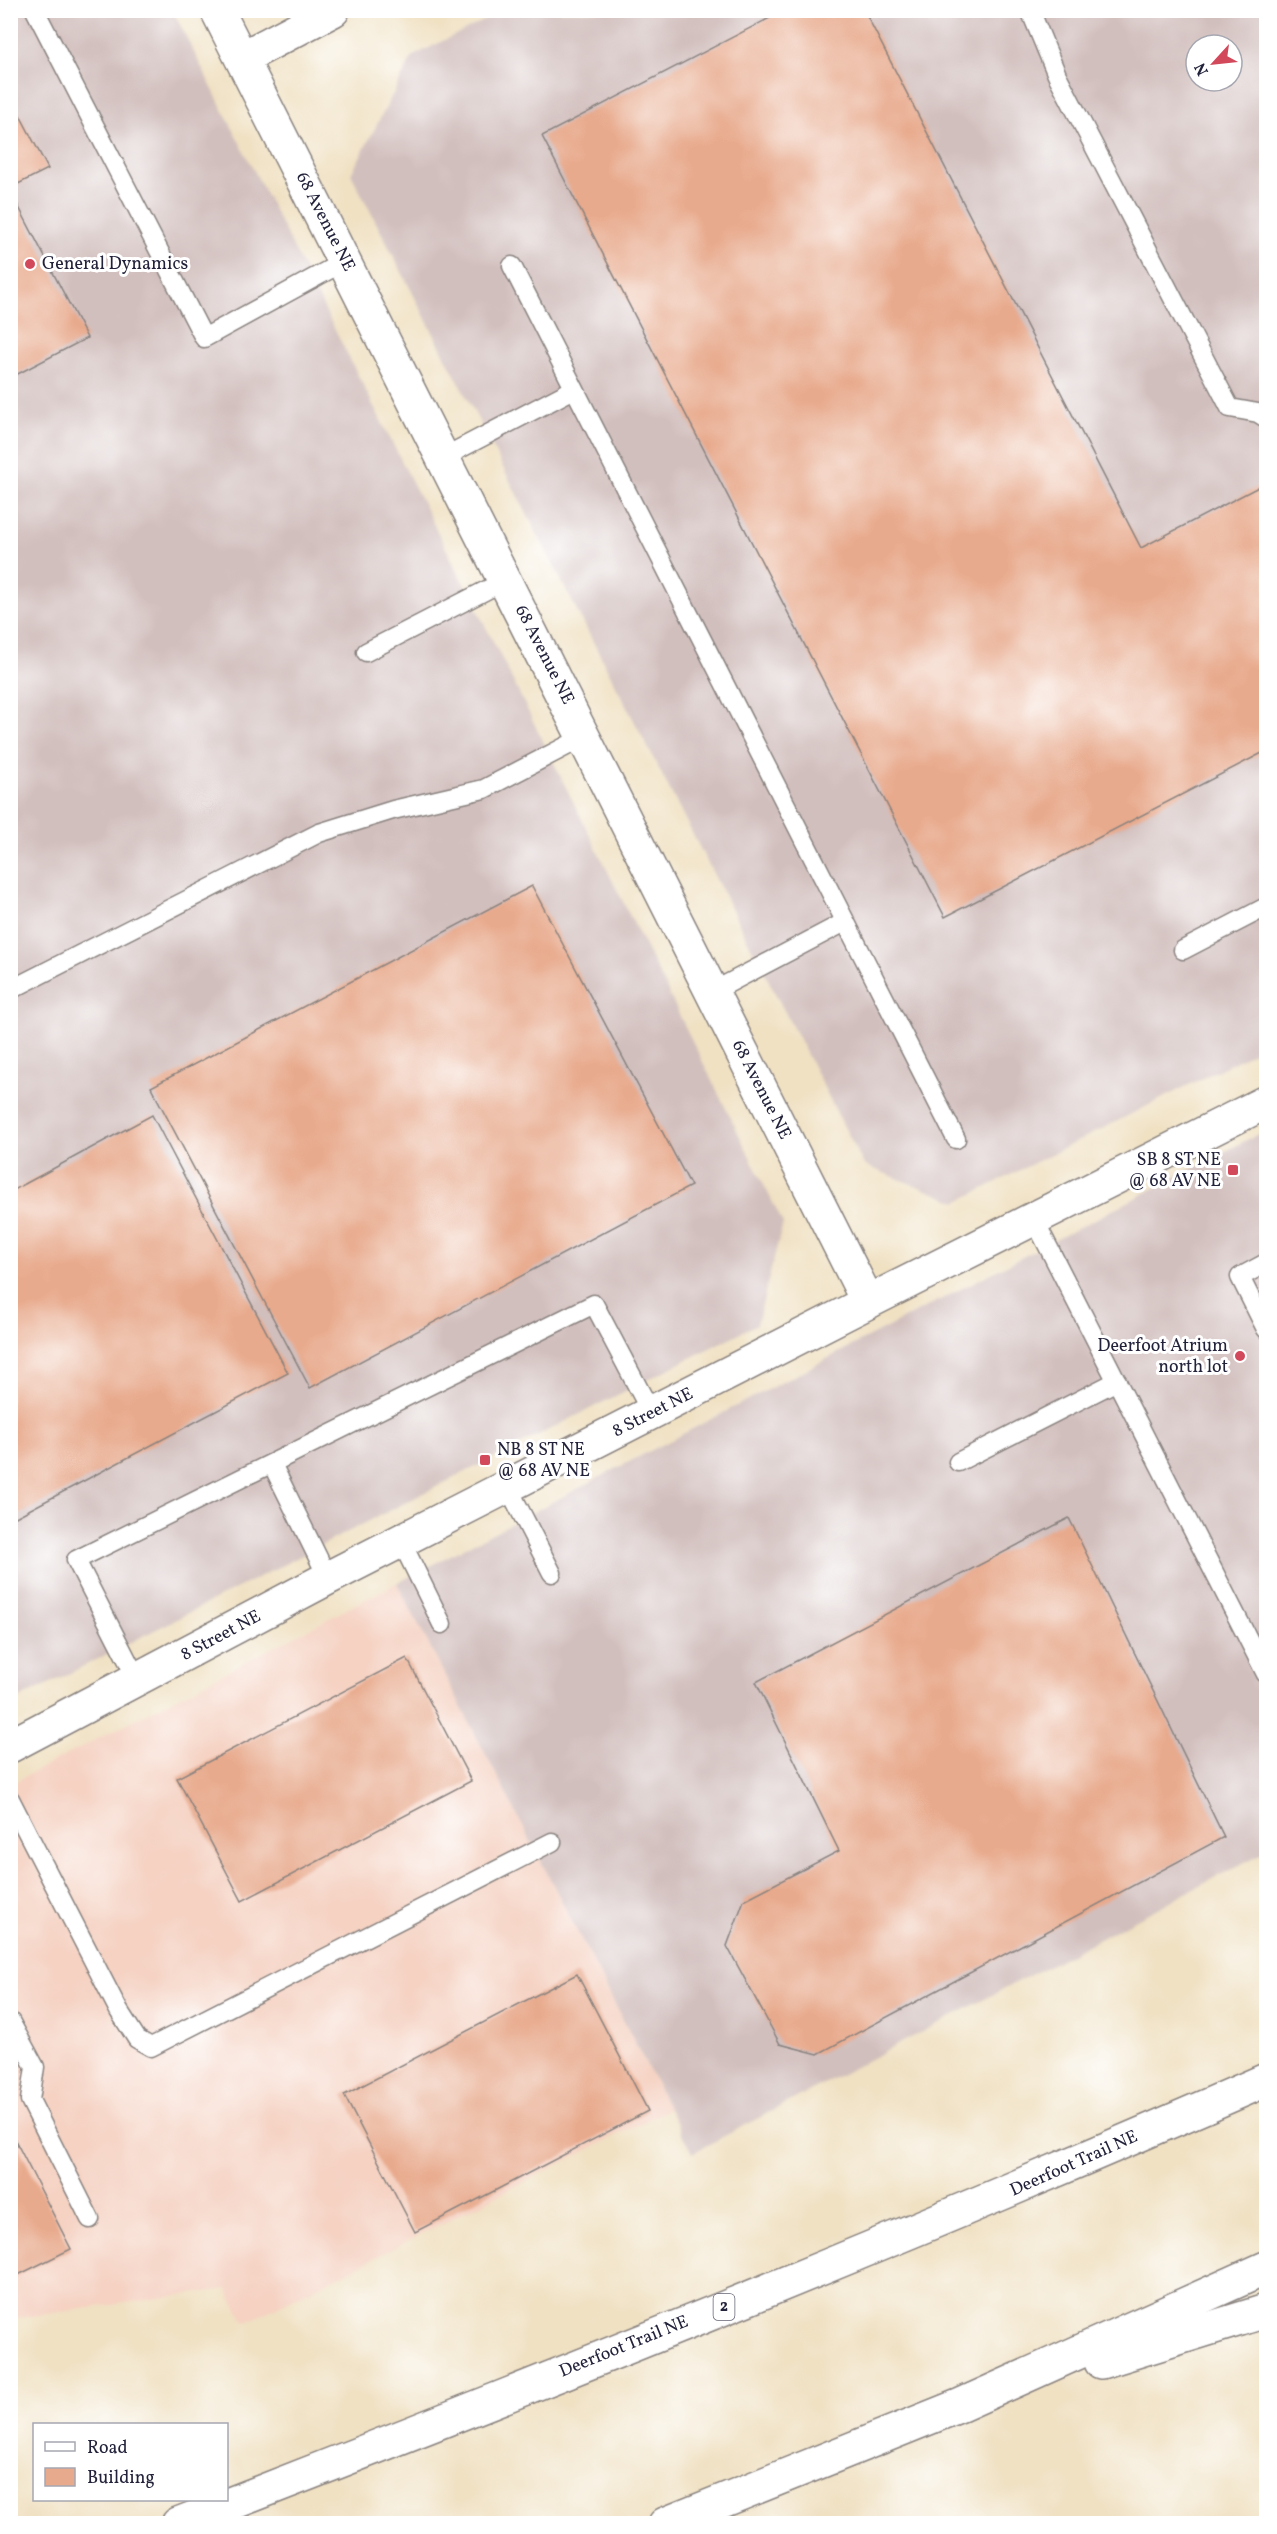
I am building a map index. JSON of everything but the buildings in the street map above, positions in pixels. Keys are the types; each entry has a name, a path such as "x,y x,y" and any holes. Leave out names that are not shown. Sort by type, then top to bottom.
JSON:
{"main road":[{"name":"68 Avenue NE","path":"217,10 868,1302"},
{"path":"242,58 333,10"},
{"name":"8 Street NE","path":"10,1746 138,1681 328,1578 1266,1102"},
{"name":"Deerfoot Trail NE","path":"178,2523 364,2452 1001,2196 1266,2080"},
{"path":"665,2523 961,2405 1266,2268"},
{"path":"961,2405 1266,2311"}],"lane":[{"path":"35,10 204,338 345,261"},
{"path":"1030,10 1063,86 1230,408 1258,413 1266,418"},
{"path":"512,266 956,1139"},
{"path":"444,457 574,389"},
{"path":"366,652 506,580"},
{"path":"10,990 319,833 393,810 484,789 585,737"},
{"path":"1183,950 1266,907"},
{"path":"712,992 846,922"},
{"path":"1034,1219 1266,1674"},
{"path":"1266,1263 1240,1277 1266,1329"},
{"path":"138,1681 76,1560 594,1304 652,1414"},
{"path":"958,1462 1117,1381"},
{"path":"272,1464 328,1578"},
{"path":"508,1487 552,1573"},
{"path":"401,1541 442,1624"},
{"path":"10,1799 119,2011 137,2040 151,2047 552,1842"},
{"path":"10,2021 35,2067 30,2100 90,2219"}],"shaded area":[{"path":"11,11 173,11 497,649 783,1223 757,1324 11,1703"},
{"path":"503,11 1266,11 1266,1046 957,1202 864,1165 351,174 413,56"},
{"path":"1266,1130 1266,1851 692,2153 397,1583"},
{"path":"397,1583 669,2109 245,2323 227,2289 11,2319 11,1784"}],"place":[{"name":"General Dynamics","path":"30,264"},
{"name":"SB 8 ST NE @ 68 AV NE","path":"1233,1170"},
{"name":"Deerfoot Atrium north lot","path":"1240,1356"},
{"name":"NB 8 ST NE @ 68 AV NE","path":"485,1460"}]}
